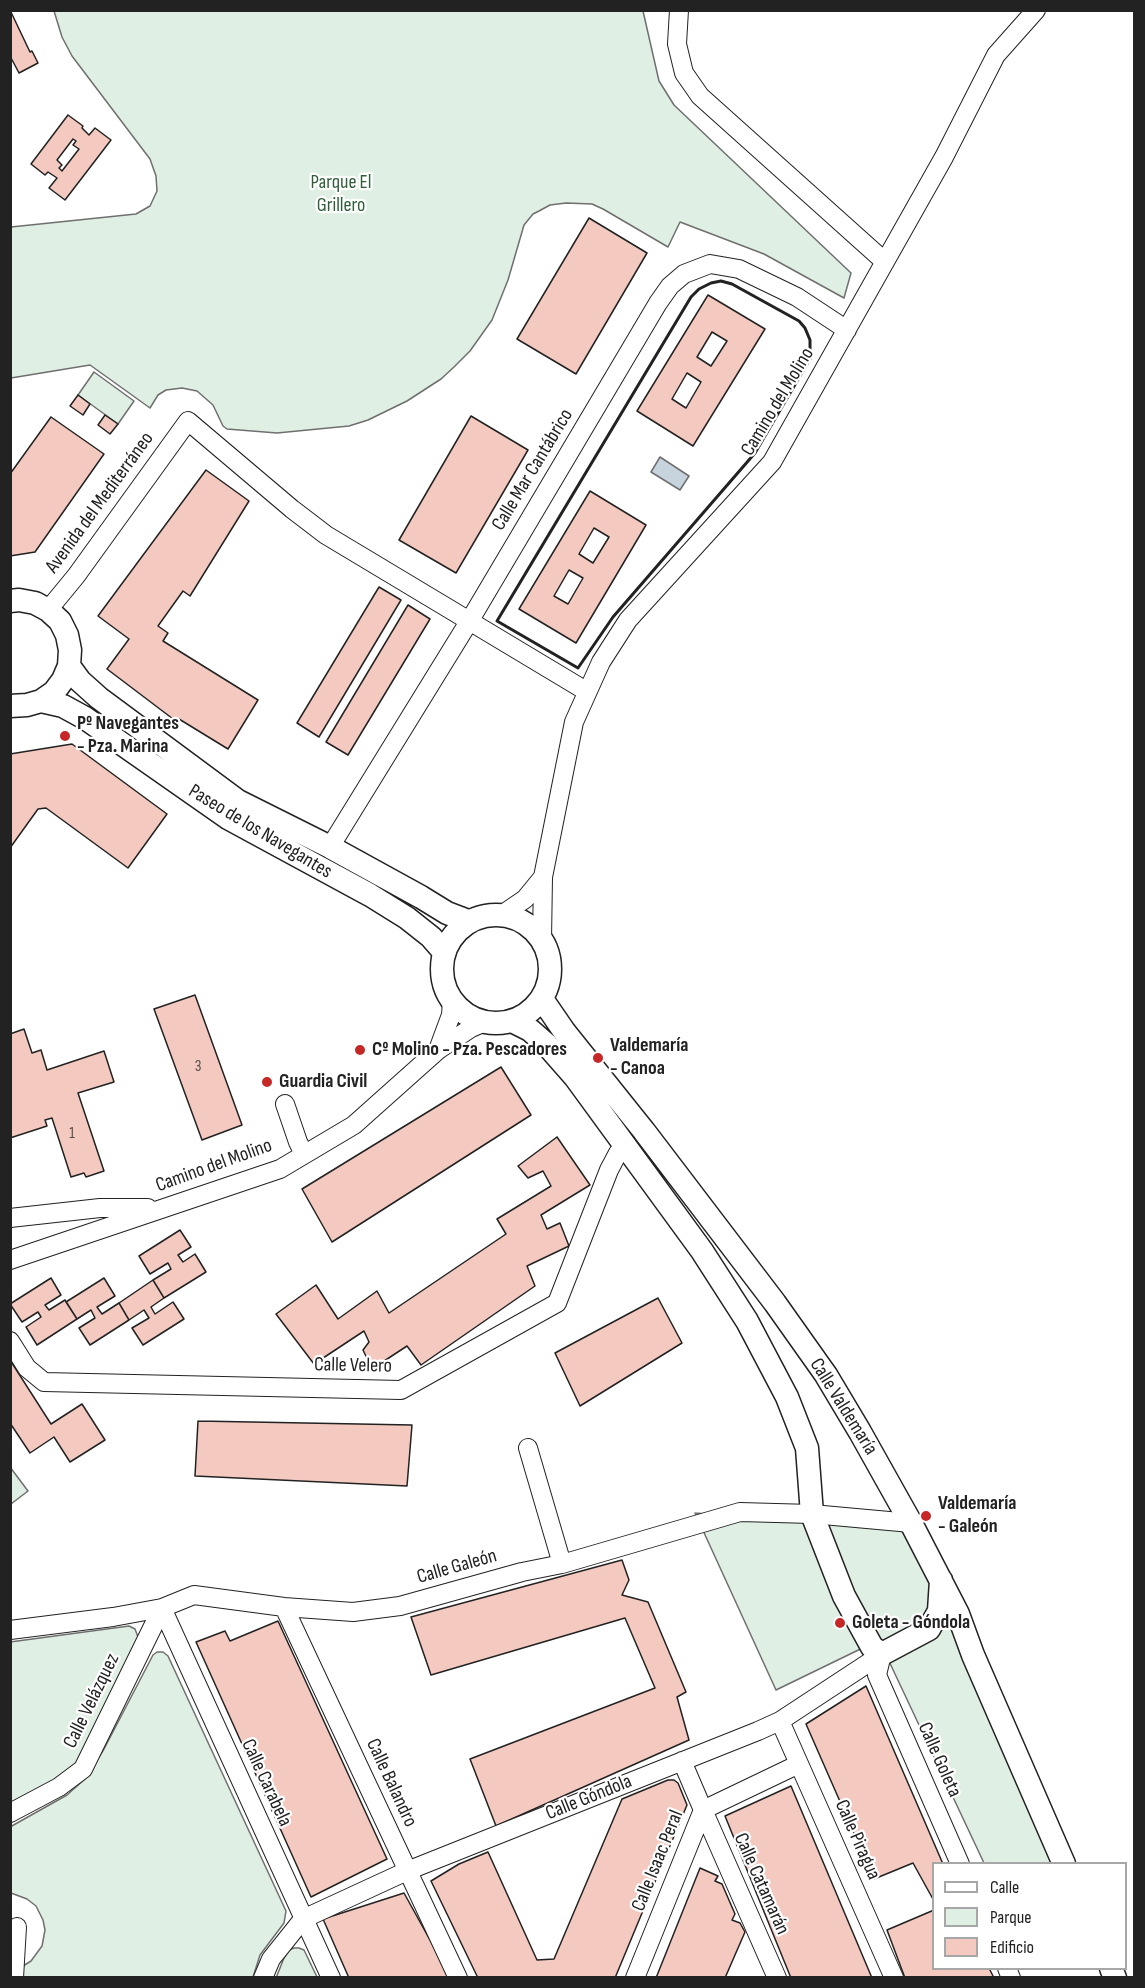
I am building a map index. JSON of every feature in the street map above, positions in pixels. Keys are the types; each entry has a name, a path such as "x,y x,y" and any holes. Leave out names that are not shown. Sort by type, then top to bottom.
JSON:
{"main road":[{"path":"10,601 34,603 48,610 60,621 67,635 70,650 69,666 54,692 41,701 10,706"},
{"name":"Paseo de los Navegantes","path":"69,666 80,681 99,698 238,801 330,848 447,913 468,921"},
{"name":"Paseo de los Navegantes","path":"41,701 63,706 84,718 228,818 407,918 431,937 444,952"},
{"path":"503,914 527,924 542,940 548,953 550,972 542,999 534,1008 512,1021 485,1022 467,1015 452,1001 444,984 441,967 444,952 453,935 468,921 484,915 503,914"},
{"name":"Calle Valdemaría","path":"542,999 564,1031 681,1178 775,1303 826,1376 941,1578 1064,1862"},
{"name":"Calle Valdemaría","path":"512,1021 530,1030 546,1044 574,1077 702,1251 747,1322 788,1397 807,1448 812,1514 844,1596 873,1647 873,1665"},
{"path":"941,1578 939,1611 929,1629 950,1634 974,1655"},
{"name":"Calle Góndola","path":"873,1665 929,1629"}],"street":[{"path":"679,10 677,44 684,73 700,96 884,261"},
{"name":"Camino del Molino","path":"542,940 543,877 574,722 601,662 628,620 772,462 944,157 996,55 1036,10"},
{"name":"Calle Mar Cantábrico","path":"330,848 670,286 684,274 710,264 740,269 797,297 847,330"},
{"name":"Avenida del Mediterráneo","path":"48,610 76,576 188,421 326,535 470,620"},
{"path":"470,620 586,692"},
{"name":"Camino del Molino","path":"503,914 525,899 543,877"},
{"name":"Camino del Molino","path":"438,1050 451,1015 452,1001"},
{"name":"Camino del Molino","path":"10,1260 280,1169 354,1125 438,1050 471,1028 485,1022"},
{"path":"285,1104 297,1142 304,1154"},
{"name":"Calle Velero","path":"10,1341 27,1368 44,1382 401,1390 557,1303 609,1170 618,1153 626,1147"},
{"path":"10,1218 100,1208 165,1208"},
{"path":"528,1448 562,1564"},
{"name":"Calle Galeón","path":"10,1630 113,1617 162,1608 194,1595 284,1607 353,1612 400,1606 522,1572 562,1564 740,1512 812,1514 911,1523"},
{"name":"Calle Balandro","path":"284,1607 458,1977"},
{"name":"Calle Velázquez","path":"10,1813 58,1788 83,1769 162,1608"},
{"name":"Calle Carabela","path":"162,1608 331,1977"},
{"name":"Calle Góndola","path":"263,1977 271,1959 303,1919 407,1871 780,1721 873,1665"},
{"name":"Calle Goleta","path":"873,1665 960,1862"},
{"name":"Calle Piragua","path":"780,1721 894,1977"},
{"name":"Calle Isaac Peral","path":"635,1977 703,1810 682,1761"},
{"path":"703,1810 799,1764"},
{"name":"Calle Catamarán","path":"703,1810 777,1977"},
{"path":"14,1977 17,1927"}],"green space":[{"name":"Parque El Grillero","path":"54,11 643,11 659,81 674,105 851,273 844,298 764,254 680,222 668,247 592,204 566,203 550,205 533,214 524,225 508,280 492,320 470,351 441,379 407,401 368,420 349,426 277,433 227,429 223,426 213,405 197,391 182,388 166,390 158,395 150,408 90,365 11,378 11,227 136,214 150,206 157,191 156,176 150,159 72,56 62,37"},
{"path":"94,372 134,401 118,424 78,395"},
{"path":"10,1467 28,1491 11,1504 10,1504"},
{"path":"695,1513 909,1530 1054,1862 984,1862 879,1640 776,1690"},
{"path":"129,1626 135,1629 138,1637 79,1760 70,1771 10,1808 10,1642"},
{"path":"163,1652 168,1656 286,1911 284,1923 260,1955 253,1977 22,1977 23,1966 31,1961 42,1946 45,1930 36,1906 27,1899 11,1893 10,1827 67,1795 85,1779 104,1749 153,1655"},
{"path":"294,1948 304,1950 317,1977 276,1978 284,1958 289,1950"}],"shaded area":[{"path":"660,457 689,476 680,490 651,472"}],"building":[{"path":"10,10 30,52 32,51 38,63 19,73 10,56"},
{"path":"68,115 83,126 82,128 89,135 95,128 111,140 65,200 49,188 57,178 48,172 45,175 31,164","holes":["73,139 76,141 73,145 79,149 62,171 59,168 62,165 57,160"]},
{"path":"589,218 647,253 576,374 517,339"},
{"path":"708,295 765,329 693,446 637,411","holes":["712,332 727,341 711,366 697,357","687,373 701,382 686,408 672,399"]},
{"path":"78,395 90,404 83,415 70,406"},
{"path":"105,415 118,424 110,434 98,425"},
{"path":"471,416 528,450 456,573 399,540"},
{"path":"51,417 104,454 35,552 10,556 10,474"},
{"path":"206,470 249,501 190,596 183,591 158,626 168,633 163,641 258,700 228,749 179,719 177,722 107,669 129,639 98,616"},
{"path":"590,491 646,525 576,643 519,609","holes":["594,528 609,537 593,563 579,554","569,570 583,578 568,604 554,596"]},
{"path":"379,587 401,600 319,737 297,723"},
{"path":"408,605 430,619 348,755 326,742"},
{"path":"72,744 167,814 128,868 46,808 38,809 10,848 10,754"},
{"path":"195,995 242,1125 202,1140 154,1009"},
{"path":"24,1029 32,1053 41,1050 47,1070 104,1051 114,1082 78,1093 104,1171 86,1177 84,1173 71,1177 52,1118 45,1120 47,1126 10,1138 10,1034"},
{"path":"501,1067 531,1115 332,1242 302,1189"},
{"path":"557,1137 590,1185 541,1215 547,1229 560,1223 569,1246 527,1266 535,1286 421,1365 407,1346 372,1369 363,1350 369,1342 364,1331 314,1364 276,1314 316,1285 338,1319 377,1291 389,1313 506,1234 497,1219 551,1186 543,1171 528,1178 518,1166"},
{"path":"180,1230 191,1247 178,1255 183,1262 195,1254 206,1272 164,1298 153,1280 171,1269 168,1263 150,1274 139,1256"},
{"path":"51,1278 61,1295 45,1305 49,1310 65,1300 77,1319 37,1345 26,1327 41,1317 38,1312 22,1322 10,1304"},
{"path":"104,1278 115,1296 97,1307 102,1314 119,1303 129,1320 90,1345 79,1328 95,1318 91,1310 77,1319 66,1302"},
{"path":"153,1280 164,1298 151,1307 155,1314 173,1302 184,1319 143,1345 132,1328 149,1318 144,1310 129,1320 119,1303"},
{"path":"658,1298 682,1343 580,1406 555,1353"},
{"path":"10,1360 51,1424 82,1404 105,1440 70,1462 54,1437 30,1453 10,1423"},
{"path":"198,1421 412,1425 407,1486 195,1476"},
{"path":"622,1560 629,1580 622,1595 648,1602 686,1692 677,1697 689,1740 496,1826 470,1759 655,1688 625,1618 431,1675 411,1617"},
{"path":"278,1621 387,1859 311,1897 196,1642 225,1631 230,1641"},
{"path":"866,1686 942,1862 932,1862 932,1897 913,1863 874,1879 806,1724"},
{"path":"668,1780 678,1783 687,1805 615,1978 478,1978 431,1881 459,1864 488,1852 537,1960 554,1959 622,1799"},
{"path":"791,1786 872,1978 791,1978 725,1816"},
{"path":"700,1868 718,1876 715,1881 722,1884 735,1914 732,1920 740,1923 745,1932 725,1978 656,1978"},
{"path":"404,1893 451,1978 349,1978 323,1919"},
{"path":"932,1911 932,1970 990,1970 994,1978 905,1978 887,1930"}],"wall":[{"path":"721,281 732,284 799,321 810,340 810,359 755,453 613,617 578,668 497,621 691,297 699,289 721,281"}],"place":[{"name":"Pº Navegantes - Pza. Marina","path":"65,736"},
{"name":"Cº Molino - Pza. Pescadores","path":"360,1050"},
{"name":"Valdemaría - Canoa","path":"598,1058"},
{"name":"Guardia Civil","path":"267,1082"},
{"name":"Valdemaría - Galeón","path":"926,1516"},
{"name":"Goleta - Góndola","path":"840,1623"}]}
